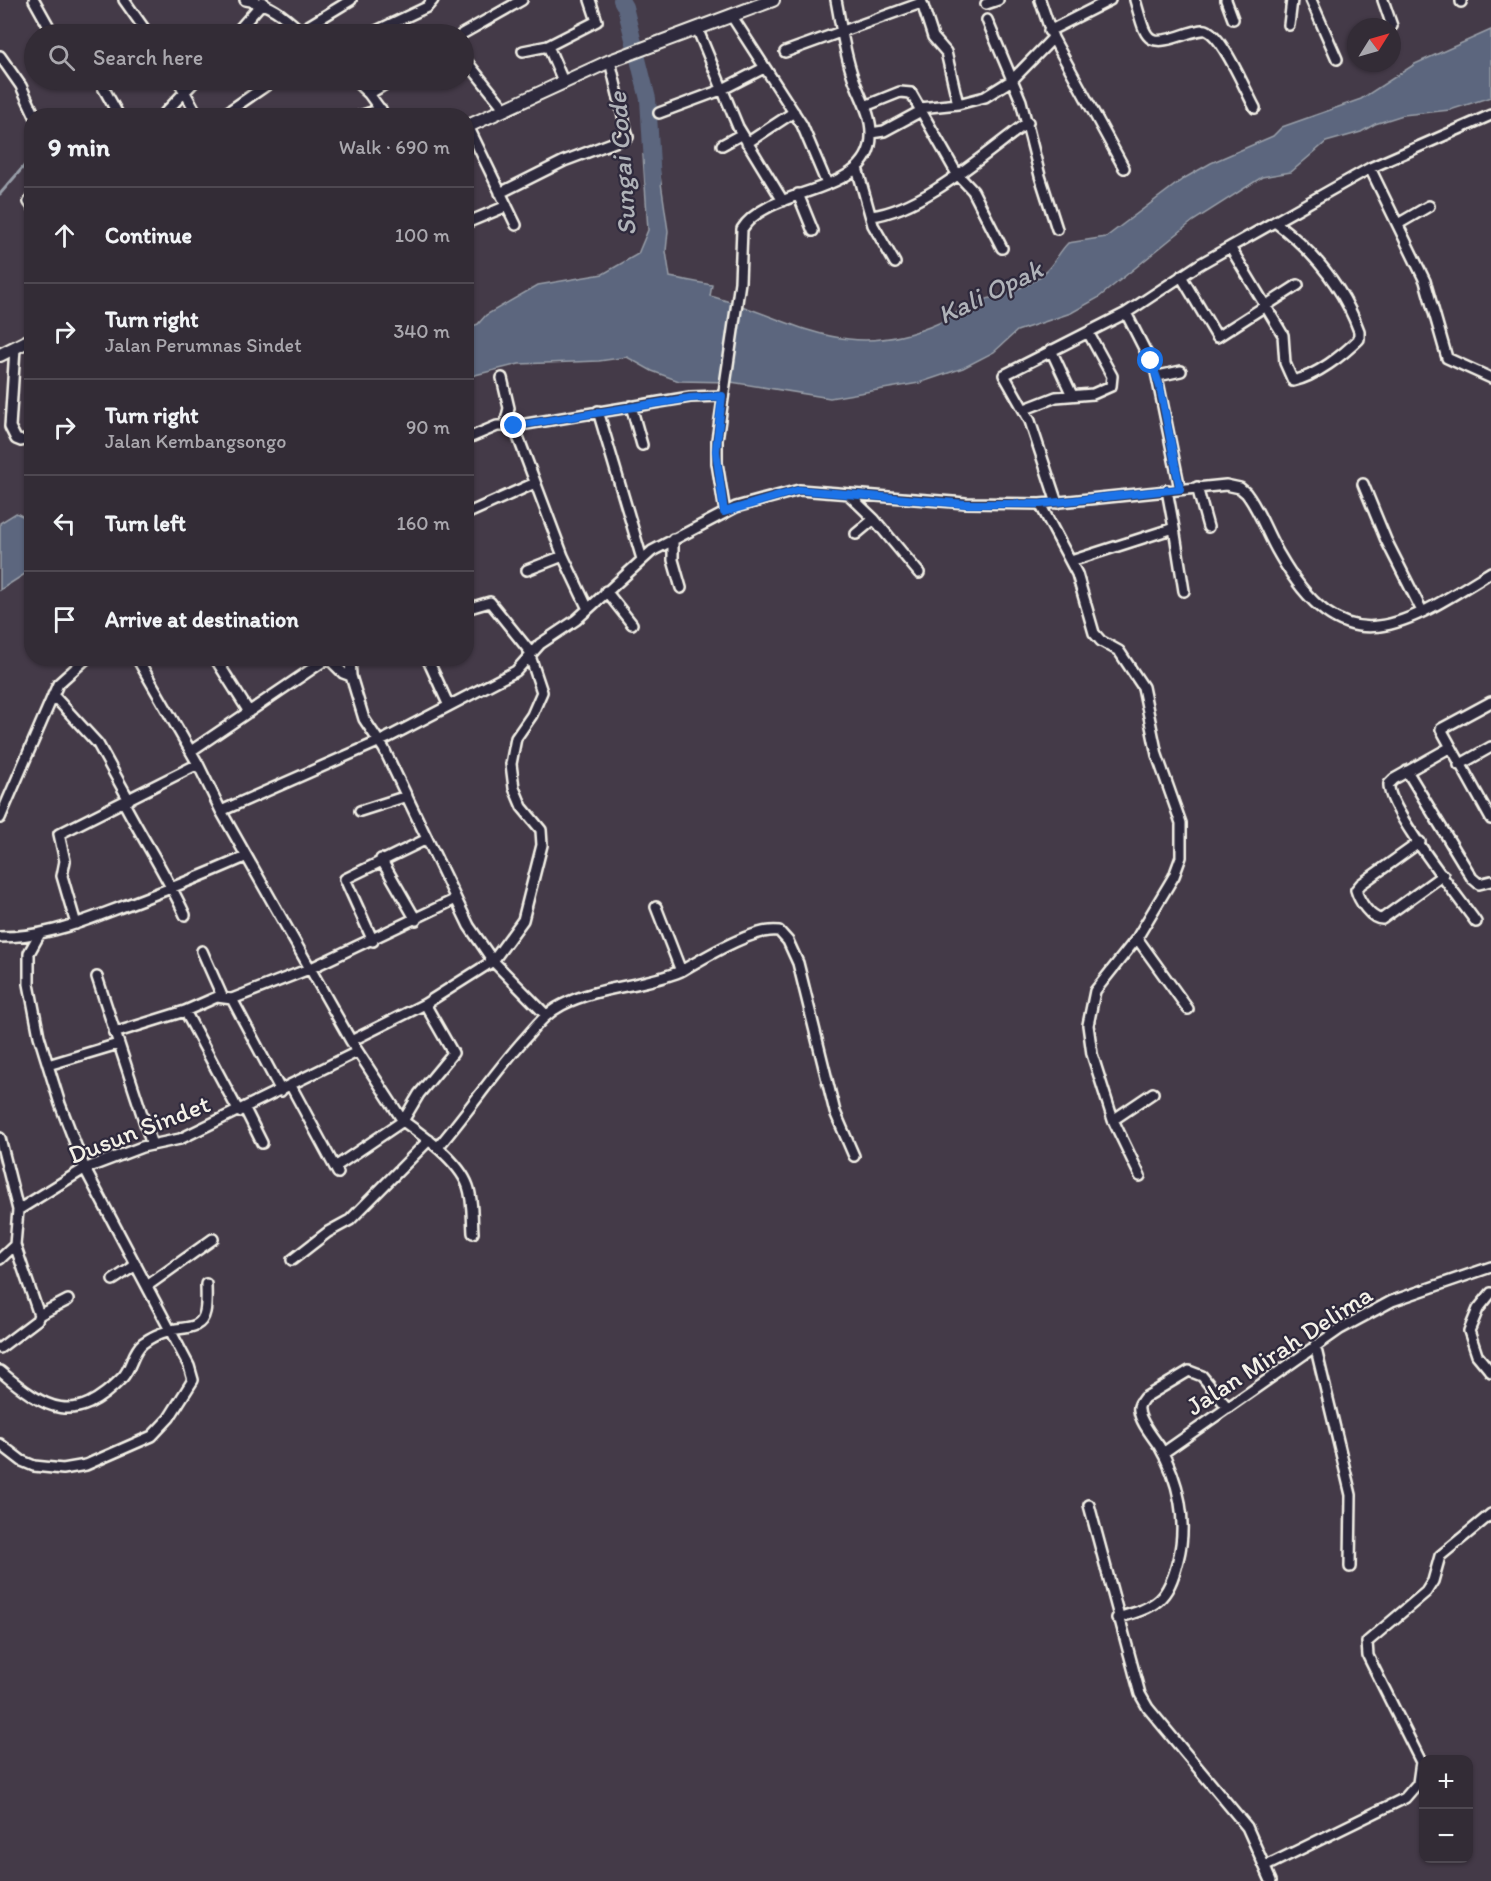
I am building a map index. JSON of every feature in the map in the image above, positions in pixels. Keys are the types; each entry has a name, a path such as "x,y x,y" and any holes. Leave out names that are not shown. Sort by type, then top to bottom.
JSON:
{"main road":[{"path":"474,123 610,61 773,0"},
{"path":"0,355 24,343"}],"street":[{"path":"34,0 47,24"},
{"path":"124,0 141,24"},
{"path":"245,0 276,4 294,24"},
{"path":"315,24 351,0"},
{"path":"391,24 427,7 433,0"},
{"path":"474,27 522,0"},
{"path":"523,51 548,46 597,21 590,0"},
{"path":"724,512 716,451 722,395 740,282 742,229 755,216 783,201 827,184 857,168 867,155 872,133 865,106 853,76 836,0"},
{"path":"986,4 998,0"},
{"path":"1040,0 1051,35 1124,168"},
{"path":"872,133 884,131 920,109 958,104 985,97 1012,80 1051,35 1110,0"},
{"path":"1135,0 1146,35 1155,42 1168,41 1197,31 1205,30 1212,33 1227,53 1255,108"},
{"path":"1226,0 1233,19"},
{"path":"1311,0 1337,58"},
{"path":"1383,0 1389,18"},
{"path":"1289,25 1296,1"},
{"path":"244,24 263,2"},
{"path":"785,52 842,33 921,2 933,37 946,52 958,104"},
{"path":"731,15 794,112 811,142 827,184"},
{"path":"987,20 1028,122 1040,176 1058,229"},
{"path":"697,28 721,90 745,139 783,201"},
{"path":"548,46 563,81"},
{"path":"0,56 21,86 31,108"},
{"path":"500,192 573,158 628,137 610,61"},
{"path":"659,113 721,90 764,68"},
{"path":"474,70 504,108"},
{"path":"105,90 115,108"},
{"path":"234,108 260,90"},
{"path":"365,90 380,108"},
{"path":"369,94 376,90"},
{"path":"865,106 904,91 911,93 957,174 973,192 1002,248"},
{"path":"170,108 186,92 194,108"},
{"path":"722,145 745,139 794,112"},
{"path":"1058,503 1025,409 1004,375 1051,350 1089,334 1230,247 1370,168 1491,115"},
{"path":"871,216 899,210 957,174 1028,122"},
{"path":"474,141 516,225"},
{"path":"857,168 876,232 895,263"},
{"path":"1370,168 1425,281 1447,358 1491,378"},
{"path":"798,194 813,231"},
{"path":"474,220 507,206"},
{"path":"1398,224 1429,206"},
{"path":"1230,247 1283,335 1285,363 1293,381 1304,379 1359,339 1355,321 1326,270 1301,241 1275,222"},
{"path":"1181,276 1217,337 1298,285"},
{"path":"1126,313 1158,376 1180,489"},
{"path":"1025,409 1072,395 1105,390 1113,381 1089,334"},
{"path":"15,348 10,427 16,439 24,440"},
{"path":"1051,350 1072,395"},
{"path":"1158,376 1181,371"},
{"path":"502,378 509,408 510,426 563,556 588,609"},
{"path":"474,436 497,426 722,395"},
{"path":"631,406 642,445"},
{"path":"597,411 642,559"},
{"path":"474,510 535,483"},
{"path":"1363,484 1386,540 1422,611"},
{"path":"221,811 378,742 516,671 531,654 588,609 642,559 673,539 724,512 799,490 966,504 1040,504 1197,487 1233,486 1246,493 1278,553 1305,593 1344,623 1362,628 1383,628 1422,611 1491,572"},
{"path":"1197,487 1208,527"},
{"path":"1167,490 1185,591"},
{"path":"848,494 874,519 919,573"},
{"path":"1040,504 1071,561 1094,633 1101,641 1119,651 1143,687 1157,754 1181,823 1178,868 1137,938 1095,991 1088,1025 1092,1054 1113,1120 1140,1176"},
{"path":"856,534 874,519"},
{"path":"1071,561 1174,528"},
{"path":"673,539 673,560 681,588"},
{"path":"527,570 563,556"},
{"path":"606,591 632,624"},
{"path":"351,1041 425,1004 493,961 523,920 542,845 541,830 522,807 514,788 511,764 516,738 540,702 542,692 531,654 490,602 474,607"},
{"path":"0,818 53,696 65,676 77,666"},
{"path":"142,666 191,751 245,857 357,1052 403,1121 438,1147 469,1188 473,1233"},
{"path":"220,666 249,712"},
{"path":"191,751 316,666"},
{"path":"336,666 343,673 351,676"},
{"path":"350,666 351,676 364,718 384,749 469,926 493,961 546,1015"},
{"path":"431,666 449,706"},
{"path":"53,696 98,744 127,801 146,846 173,888 185,915"},
{"path":"1491,702 1441,729 1449,748 1491,819"},
{"path":"1459,765 1491,747"},
{"path":"1449,748 1391,781 1389,793 1476,922"},
{"path":"76,924 62,876 64,861 59,834 198,764"},
{"path":"1407,771 1472,878 1479,884 1491,881"},
{"path":"360,811 407,796"},
{"path":"373,941 344,880 381,859 427,840"},
{"path":"1420,842 1361,884 1356,890 1358,896 1373,916 1382,919 1443,875"},
{"path":"0,937 39,935 76,924 173,888 245,857"},
{"path":"381,859 416,920"},
{"path":"114,1033 227,998 309,969 373,941 456,899"},
{"path":"656,907 681,971"},
{"path":"438,1147 497,1071 546,1015 562,1005 612,987 665,978 735,943 770,930 779,931 788,941 798,963 835,1112 854,1156"},
{"path":"0,1444 22,1461 34,1466 63,1469 86,1465 152,1436 170,1418 192,1384 189,1366 85,1169 48,1065 34,1016 29,984 29,953 39,935"},
{"path":"1137,938 1188,1009"},
{"path":"202,951 281,1091"},
{"path":"97,977 152,1145"},
{"path":"291,1086 336,1170 403,1121 419,1094 453,1053 425,1004"},
{"path":"185,1011 262,1143"},
{"path":"48,1065 118,1044"},
{"name":"Dusun Sindet","path":"18,1210 85,1169 152,1145 180,1139 242,1111 357,1052"},
{"path":"1113,1120 1153,1093"},
{"path":"0,1138 18,1210 15,1245 39,1315"},
{"path":"292,1260 328,1232 350,1220 429,1140"},
{"path":"147,1286 213,1239"},
{"path":"0,1259 15,1245"},
{"path":"113,1280 136,1265"},
{"name":"Jalan Mirah Delima","path":"1163,1453 1315,1345 1392,1301 1491,1268"},
{"path":"0,1371 46,1405 68,1410 77,1408 97,1399 122,1378 138,1348 145,1342 170,1330 191,1328 199,1323 205,1312 206,1284"},
{"path":"1491,1293 1478,1309 1469,1331 1477,1355 1491,1372"},
{"path":"0,1348 37,1320 39,1315 68,1300"},
{"path":"1315,1345 1351,1495 1350,1567"},
{"path":"1118,1618 1157,1604 1173,1581 1184,1535 1175,1483 1163,1453 1139,1410 1144,1398 1189,1371 1202,1376 1228,1407"},
{"path":"1089,1505 1140,1694 1148,1708 1247,1827 1266,1866 1270,1881"},
{"path":"1266,1866 1405,1798 1418,1783 1421,1762 1368,1656 1367,1642 1426,1592 1433,1581 1440,1556 1491,1514"}],"water":[{"path":"1491,30 1491,97 1450,110 1403,115 1375,124 1361,132 1326,142 1291,172 1262,177 1193,221 1098,298 1071,313 1017,331 994,352 963,368 919,383 830,398 731,382 679,381 652,371 627,357 599,361 519,364 474,375 474,325 486,315 538,285 603,274 638,254 648,230 643,155 658,162 668,231 666,251 670,277 712,285 710,296 821,334 848,339 876,340 906,335 939,323 980,301 1030,283 1048,269 1068,243 1106,237 1183,179 1211,163 1273,136 1282,127 1361,99 1415,64"},
{"path":"16,513 24,517 24,575 0,590 0,523"}],"waterway":[{"name":"Sungai Code","path":"621,0 625,7 648,99 653,181"},
{"path":"0,194 24,166"}],"route":[{"path":"514,426 597,411 690,398 722,396 716,451 724,512 799,490 966,504 1058,503 1180,489 1160,387 1151,361"}],"water label":[{"name":"Kali Opak","path":"990,292"}]}
